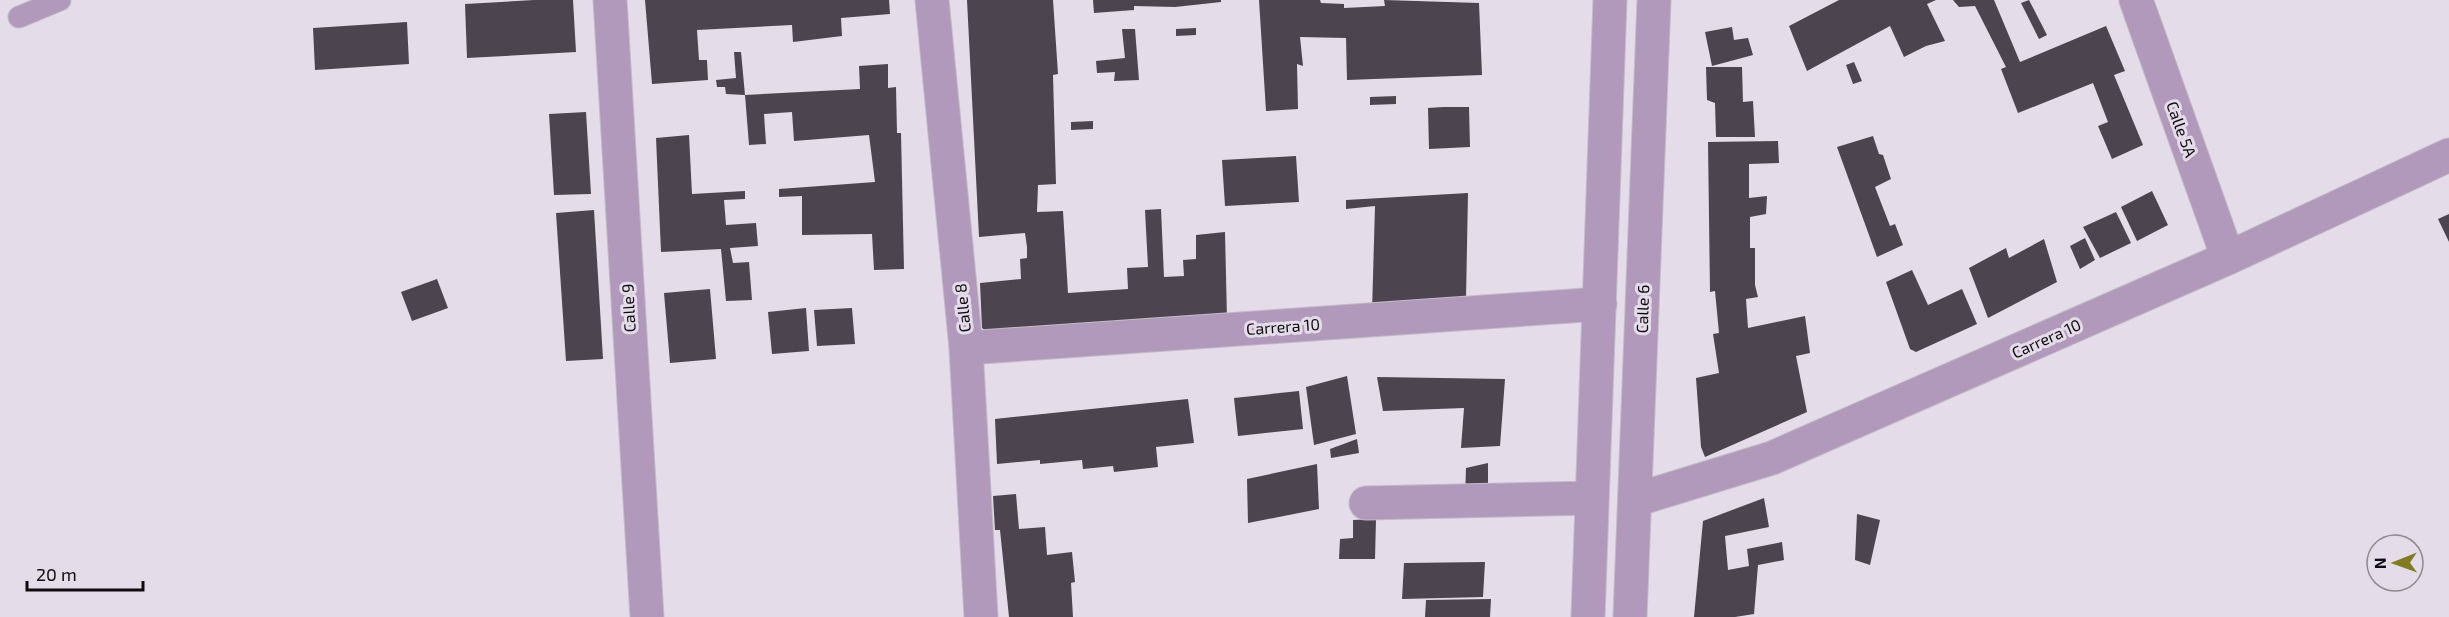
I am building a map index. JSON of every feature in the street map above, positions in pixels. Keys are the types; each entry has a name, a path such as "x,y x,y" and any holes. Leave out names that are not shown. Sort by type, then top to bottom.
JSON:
{"street":[{"name":"Calle 9","path":"610,0 647,617"},
{"name":"Calle 8","path":"932,0 966,348 981,617"},
{"path":"1588,617 1610,0"},
{"name":"Calle 6","path":"1630,617 1654,0"},
{"name":"Calle 5A","path":"2136,0 2228,258"},
{"name":"Carrera 10","path":"1635,500 1772,458 2228,258 2449,155"},
{"name":"Carrera 10","path":"966,348 1600,304"},
{"path":"1366,503 1592,498"}],"lane":[{"path":"19,16 60,0"}],"building":[{"path":"573,0 576,52 467,58 465,4"},
{"path":"645,0 889,0 890,14 841,18 842,36 793,42 792,25 697,30 699,60 707,60 708,80 652,84"},
{"path":"967,0 1053,0 1058,74 1053,75 1056,184 1038,185 1037,212 1063,211 1068,293 1128,289 1127,268 1148,267 1145,210 1161,209 1164,277 1184,276 1183,260 1196,259 1196,235 1225,232 1227,319 989,333 982,328 980,283 1021,279 1020,259 1027,258 1027,247 1025,233 979,237"},
{"path":"1093,0 1221,0 1221,2 1175,7 1134,6 1134,10 1094,13"},
{"path":"1259,0 1320,0 1321,3 1344,4 1344,8 1385,6 1384,0 1479,3 1482,75 1347,80 1346,38 1300,37 1303,66 1297,64 1298,109 1266,111"},
{"path":"1839,0 1936,0 1927,4 1945,41 1926,46 1904,57 1890,26 1807,71 1789,26"},
{"path":"1953,0 1994,0 2020,62 2106,26 2125,71 2114,75 2143,145 2112,159 2098,126 2108,122 2093,83 2018,113 2001,69 2006,67 1975,6 1959,7"},
{"path":"2029,0 2047,35 2039,39 2021,3"},
{"path":"407,22 409,64 315,70 313,28"},
{"path":"1732,27 1734,40 1748,38 1753,55 1712,66 1705,32"},
{"path":"1196,28 1196,35 1176,36 1176,29"},
{"path":"1122,29 1135,29 1139,80 1114,81 1115,72 1097,73 1096,61 1125,58"},
{"path":"734,52 741,52 745,95 726,94 725,87 717,87 716,80 736,78"},
{"path":"1854,62 1862,81 1853,84 1846,65"},
{"path":"888,64 888,88 896,87 897,133 901,133 904,269 874,270 872,234 802,235 802,196 779,197 779,189 875,182 869,135 794,141 792,112 764,114 766,144 749,145 745,95 860,89 859,66"},
{"path":"1706,67 1742,67 1743,102 1753,101 1755,137 1716,137 1715,103 1707,100"},
{"path":"1396,96 1396,104 1370,105 1370,97"},
{"path":"1469,107 1470,147 1429,149 1428,108"},
{"path":"586,112 591,194 554,195 549,114"},
{"path":"1093,121 1093,129 1071,130 1071,122"},
{"path":"689,135 692,194 745,191 745,199 724,200 726,225 756,223 758,246 730,248 733,263 749,262 752,300 726,301 721,249 661,252 656,138"},
{"path":"1873,136 1879,154 1883,155 1891,179 1875,187 1890,226 1895,224 1903,245 1877,257 1837,147"},
{"path":"1778,141 1779,163 1749,164 1749,198 1767,196 1766,214 1750,217 1750,248 1755,248 1755,285 1758,297 1746,299 1748,328 1805,316 1810,353 1796,356 1807,412 1705,457 1701,447 1696,378 1719,373 1713,334 1719,333 1715,291 1710,292 1708,142"},
{"path":"1296,156 1299,202 1225,206 1222,160"},
{"path":"2152,191 2168,225 2137,241 2121,207"},
{"path":"1468,193 1466,299 1372,312 1375,206 1346,209 1346,200"},
{"path":"594,210 603,359 566,361 556,213"},
{"path":"2116,212 2131,243 2100,258 2083,227"},
{"path":"2449,214 2449,242 2438,219"},
{"path":"2085,238 2095,260 2080,269 2070,246"},
{"path":"2044,239 2057,282 1988,318 1969,268 2006,248 2009,258"},
{"path":"1912,270 1928,305 1962,289 1977,324 1916,352 1910,349 1886,282"},
{"path":"437,279 448,308 412,321 401,292"},
{"path":"710,289 716,359 670,363 664,293"},
{"path":"806,308 809,351 772,354 768,312"},
{"path":"852,308 855,344 817,346 814,310"},
{"path":"1347,376 1356,434 1314,445 1306,387"},
{"path":"1377,377 1505,379 1500,446 1461,448 1464,408 1383,411"},
{"path":"1299,391 1303,429 1238,436 1234,398"},
{"path":"1188,399 1194,443 1156,447 1158,467 1114,472 1113,466 1083,469 1082,460 1040,464 1040,460 997,464 995,419"},
{"path":"1357,439 1359,453 1331,458 1330,449"},
{"path":"1488,463 1488,492 1465,497 1466,468"},
{"path":"1317,464 1319,509 1248,523 1247,479"},
{"path":"1016,494 1019,529 1045,527 1047,555 1072,552 1075,582 1071,583 1073,617 1009,617 1000,530 995,530 993,496"},
{"path":"1764,498 1769,527 1725,536 1728,570 1749,566 1747,549 1782,542 1784,560 1758,565 1754,614 1735,617 1694,617 1703,521"},
{"path":"1857,514 1880,520 1870,565 1855,560"},
{"path":"1376,519 1375,559 1339,559 1340,539 1353,538 1353,520"},
{"path":"1485,562 1483,597 1402,599 1404,563"},
{"path":"1491,599 1490,617 1425,617 1426,600"}]}
